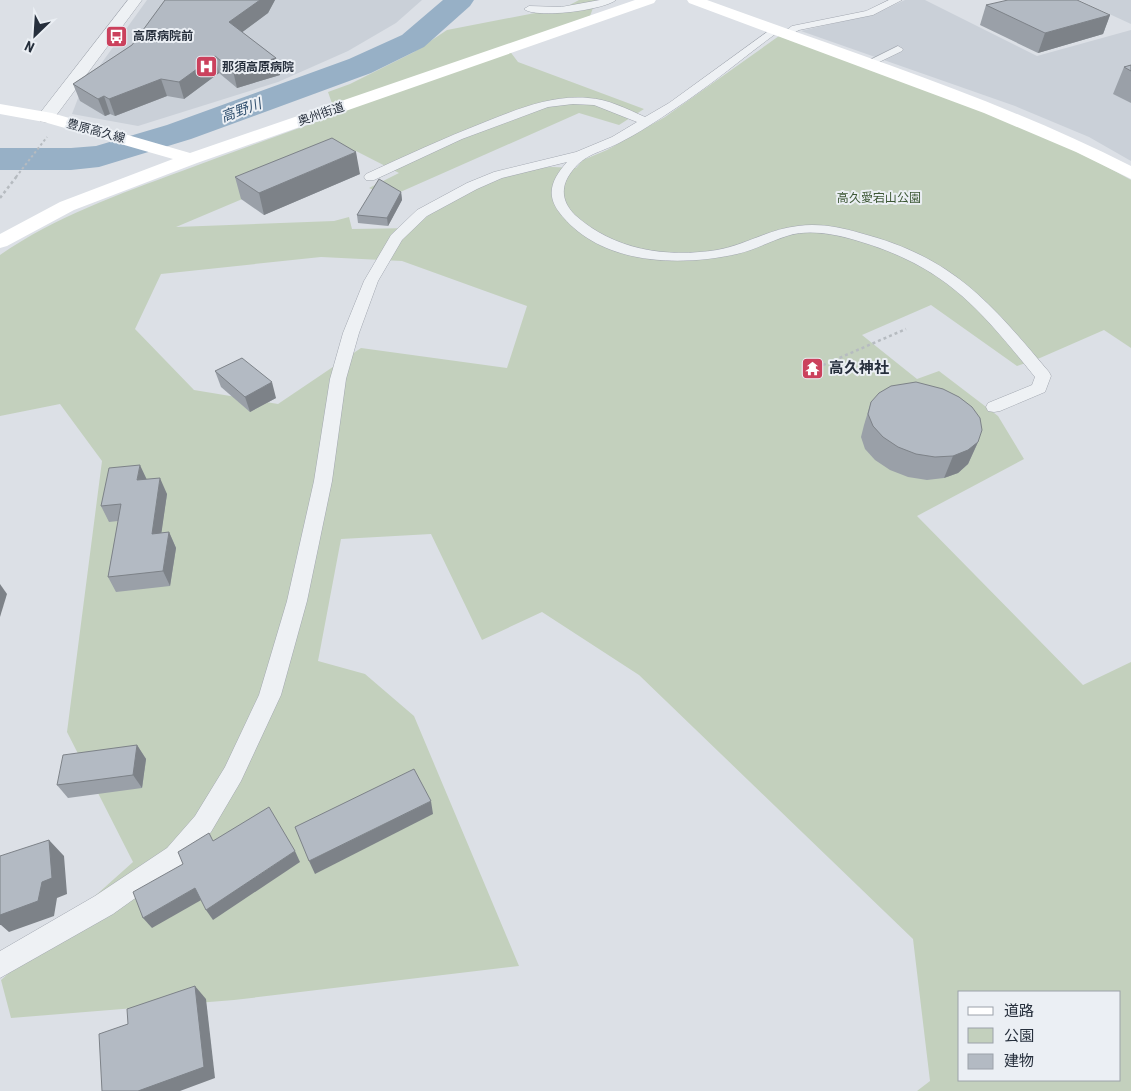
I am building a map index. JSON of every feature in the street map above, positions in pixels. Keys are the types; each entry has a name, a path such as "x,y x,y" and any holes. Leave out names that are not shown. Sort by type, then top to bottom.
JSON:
{"main road":[{"name":"奥州街道","path":"0,242 67,206 191,159 649,0"},
{"path":"694,0 1034,126 1131,173"},
{"name":"豊原高久線","path":"0,109 46,117 191,159"}],"street":[{"path":"46,117 135,0"}],"lane":[{"path":"529,9 556,11 592,6 611,0"},
{"path":"0,965 104,905 175,856 203,824 233,774 270,695 297,601 323,481 338,379 351,333 370,281 396,238 422,213 472,186 498,175 580,155 616,140 647,122 780,32 869,13 897,0"},
{"path":"867,64 898,49"},
{"path":"370,177 446,141 539,104 565,100 588,101 611,107 647,122"},
{"path":"580,155 558,181 556,195 564,210 575,222 592,236 615,246 645,254 697,257 739,249 791,230 826,230 886,245 912,256 949,278 979,301 1043,376 1039,388 994,407"}],"path":[{"path":"0,198 44,141"},
{"path":"823,365 906,330"}],"shaded area":[{"name":"那須高原病院","path":"147,0 422,0 396,23 348,51 278,82 138,126 72,114 80,93"},
{"path":"905,0 925,0 1037,56 1131,30 1131,161 1089,137 1015,106 801,31 874,14"},
{"path":"1079,0 1131,0 1131,24"}],"green space":[{"name":"高久愛宕山公園","path":"579,0 596,0 590,16 506,46 518,62 644,109 619,125 579,113 389,197 369,188 399,173 356,151 176,227 334,221 349,217 352,229 413,228 426,217 456,198 490,182 524,171 541,168 576,168 583,160 607,150 665,117 779,36 914,84 1046,137 1131,180 1131,348 1104,330 1017,366 931,305 862,335 917,379 939,371 998,416 1024,459 917,516 1083,685 1131,662 1131,1091 917,1091 930,1081 913,939 639,675 542,612 482,640 431,534 341,539 318,661 365,674 414,716 519,966 234,1000 11,1018 1,980 133,862 67,732 102,461 60,404 0,416 0,255 43,229 88,207 336,115 328,92 350,84 414,52 447,30 566,7","holes":["321,257 402,261 527,306 507,368 361,348 278,404 194,390 135,329 161,274"]}],"building":[{"path":"165,0 260,0 229,22 276,58 233,71 215,56 179,82 161,79 109,99 104,96 98,99 73,84 132,45"},
{"path":"1008,0 1077,0 1110,15 1045,33 986,5"},
{"path":"1131,65 1131,71 1124,67"},
{"path":"332,138 356,152 259,193 235,177"},
{"path":"379,179 401,192 387,218 357,215"},
{"path":"242,358 272,382 245,397 215,371"},
{"path":"916,382 943,389 959,397 972,407 980,418 982,430 978,442 968,450 953,456 935,457 916,454 898,447 883,437 873,426 868,414 871,402 879,393 891,386"},
{"path":"140,465 137,480 160,478 152,534 169,532 163,571 108,577 121,504 101,506 109,468"},
{"path":"137,745 133,775 57,785 63,755"},
{"path":"414,769 431,801 309,861 295,827"},
{"path":"269,807 295,851 206,910 195,888 143,918 133,892 183,864 178,852 209,833 213,841"},
{"path":"49,840 52,878 42,882 38,901 0,915 0,856"},
{"path":"195,986 204,1067 138,1091 102,1091 99,1034 128,1024 127,1009"}],"waterway":[{"name":"高野川","path":"0,159 71,159 99,156 179,132 360,66 413,41 460,0"}],"place":[{"name":"高原病院前","path":"117,36"},
{"name":"那須高原病院","path":"206,67"},
{"name":"高久神社","path":"813,368"}]}
